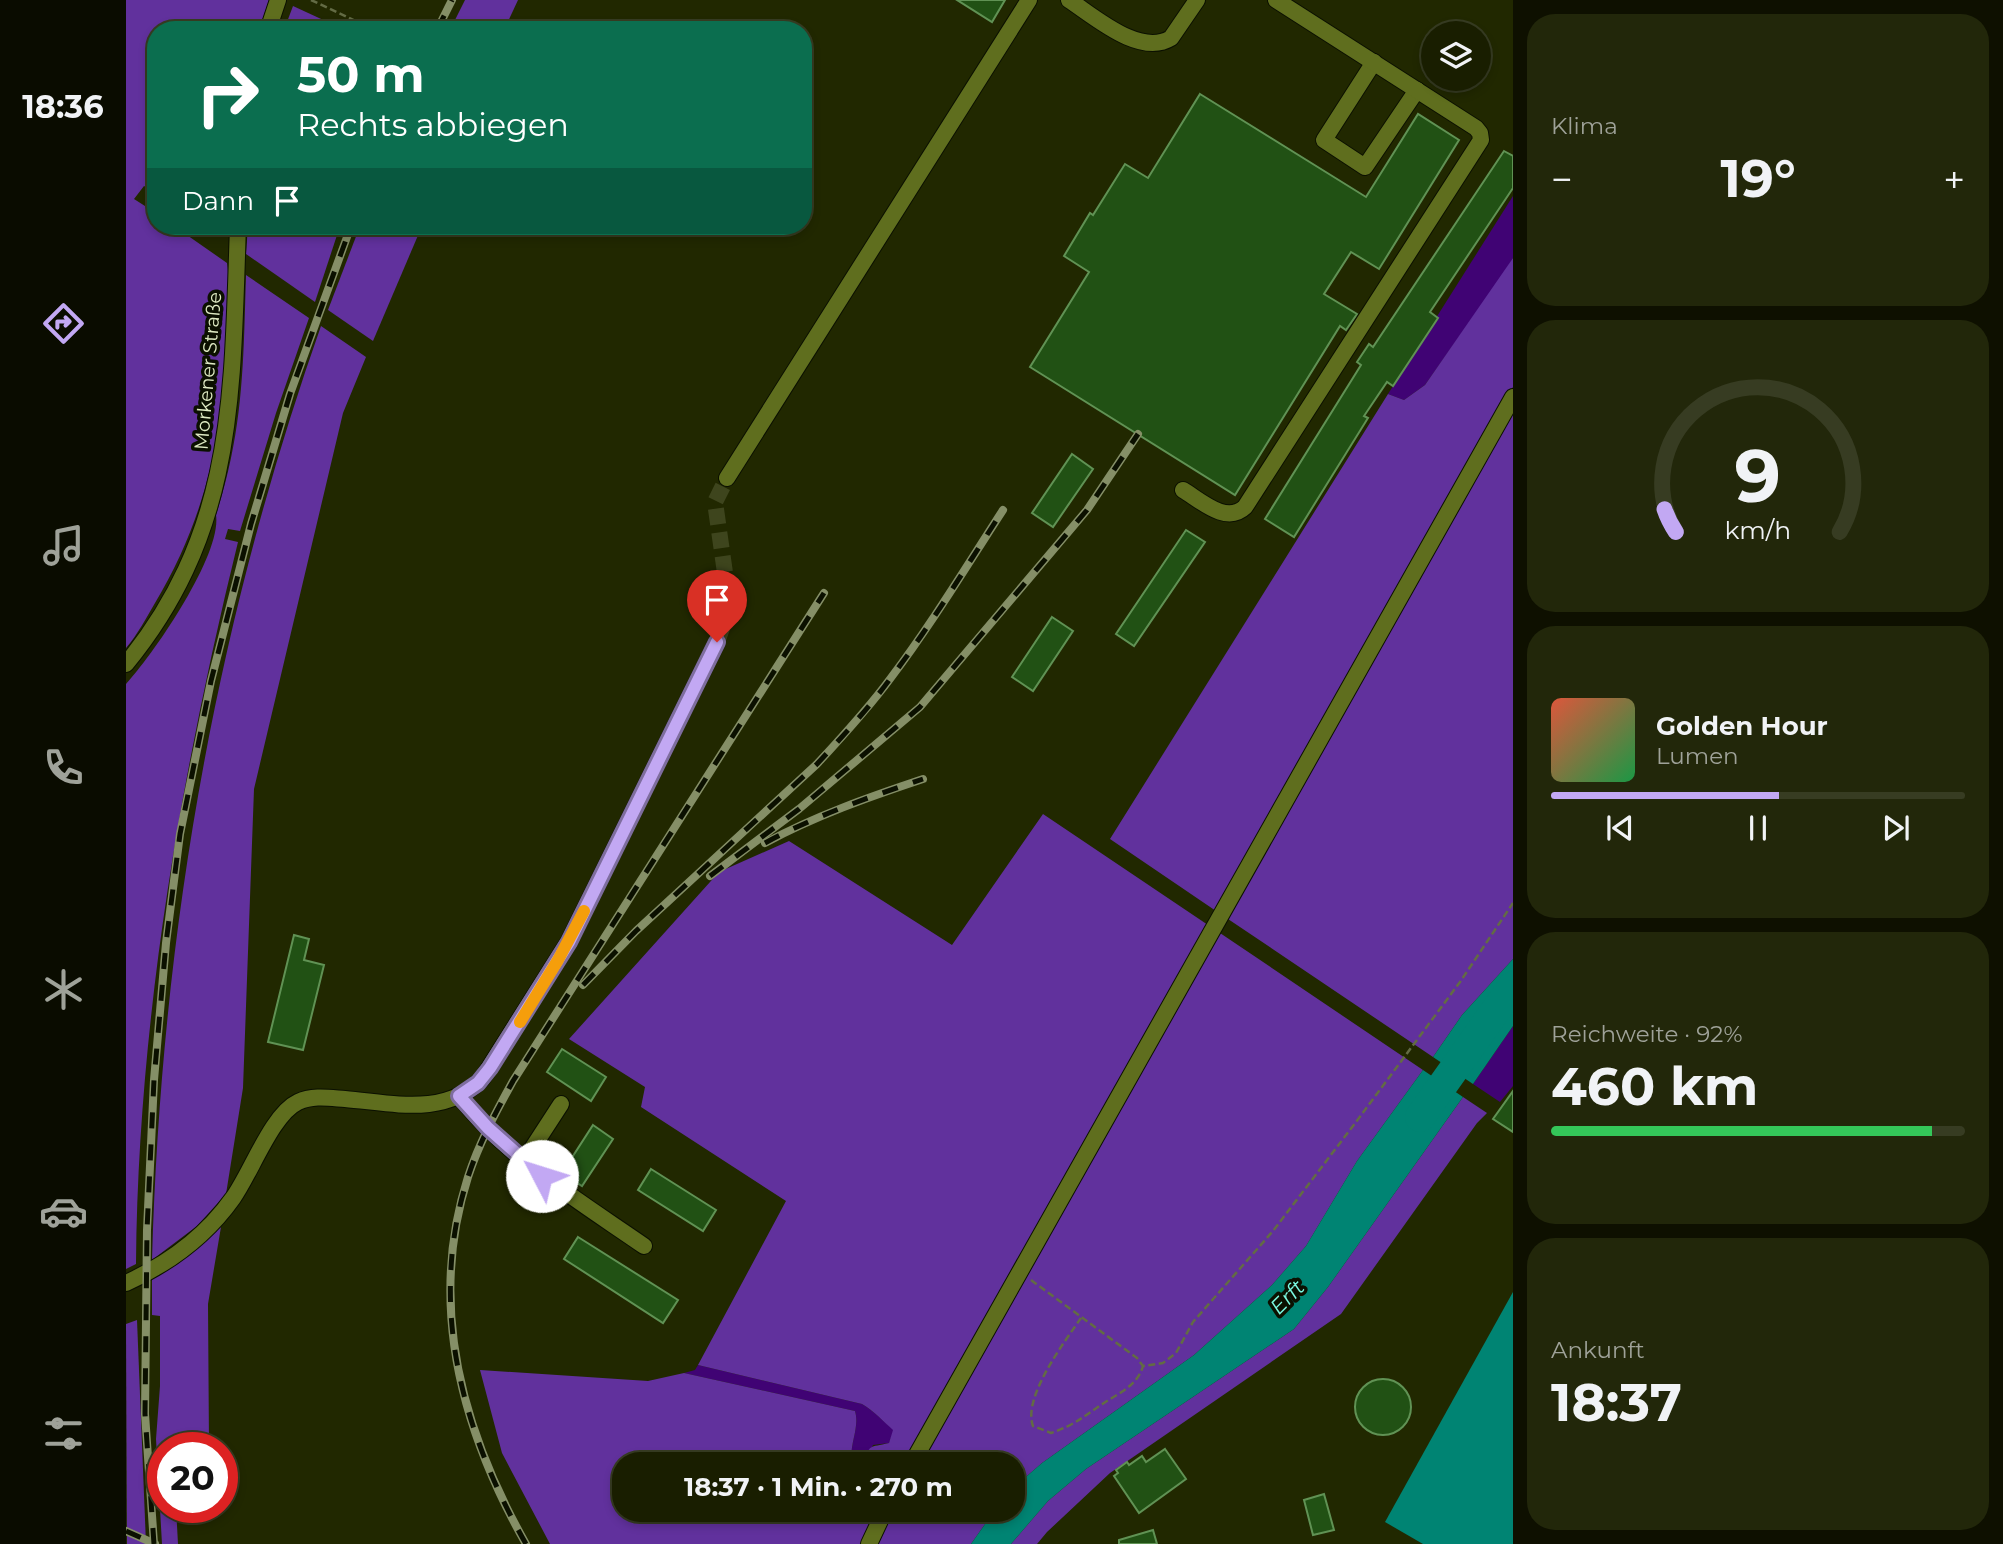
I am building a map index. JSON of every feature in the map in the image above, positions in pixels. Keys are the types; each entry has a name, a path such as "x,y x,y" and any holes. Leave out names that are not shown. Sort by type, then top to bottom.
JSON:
{"street":[{"path":"271,21 278,0"},
{"path":"727,478 1028,0"},
{"path":"1069,0 1124,35 1148,44 1164,42 1171,38 1197,0"},
{"path":"1182,490 1224,513 1236,513 1245,507 1479,145 1481,137 1478,129 1276,0"},
{"path":"1374,62 1324,141 1366,167 1417,90"},
{"name":"Morkener Straße","path":"126,664 161,615 186,567 202,530 218,479 233,374 239,235"},
{"path":"918,1452 1513,397"},
{"path":"126,1283 171,1259 213,1222 236,1194 279,1118 296,1103 320,1097 421,1105 442,1103 459,1096 478,1083 569,942 717,642"},
{"path":"459,1096 480,1120 524,1161 645,1246"},
{"path":"524,1161 561,1104"},
{"path":"869,1544 879,1522"}],"path":[{"path":"311,0 356,21"},
{"path":"1143,1366 1163,1363 1176,1353 1193,1322 1273,1231 1340,1143 1460,982 1513,903"},
{"path":"1020,1271 1137,1358 1143,1366"},
{"path":"1082,1317 1059,1348 1036,1391 1029,1415 1033,1426 1051,1433 1072,1426 1122,1393 1138,1378 1143,1366"}],"shaded area":[{"path":"126,0 269,0 262,21 147,21 147,188 144,186 134,199 147,207 147,235 187,235 227,263 226,359 218,432 201,502 173,570 142,626 126,648"},
{"path":"465,0 518,0 508,21 454,21"},
{"path":"293,6 326,21 287,21"},
{"path":"1513,196 1513,258 1504,273 1425,385 1404,400 1388,394"},
{"path":"247,235 337,235 315,302 246,254"},
{"path":"357,235 418,235 373,341 328,310"},
{"path":"1513,258 1513,387 1216,911 1110,839 1388,394 1404,400 1425,385"},
{"path":"246,275 309,318 276,413 240,531 228,529 225,539 238,542 198,720 166,901 145,1083 136,1264 126,1269 126,684 183,604 208,554 215,533 216,515 239,413"},
{"path":"321,326 366,357 343,413 254,789 243,1088 226,1194 197,1226 152,1260 157,1140 167,1021 181,903 200,786 223,670 251,555 283,440"},
{"path":"1513,408 1513,959 1462,1015 1433,1057 1228,919"},
{"path":"1043,814 1208,925 912,1452 868,1452 871,1448 889,1443 893,1430 862,1404 698,1365 786,1201 641,1107 645,1087 569,1039 719,872 789,841 952,945"},
{"path":"1220,933 1423,1070 1357,1161 1306,1246 1272,1285 1194,1355 1025,1478 1025,1452 924,1452"},
{"path":"1513,1026 1513,1086 1500,1102 1473,1084"},
{"path":"1463,1097 1487,1113 1477,1123 1341,1314 1110,1473 1037,1544 1011,1544 1048,1501 1086,1469 1294,1329 1328,1287"},
{"path":"221,1227 208,1304 209,1432 157,1432 160,1316 152,1315 152,1279 179,1263"},
{"path":"137,1320 146,1544 127,1544 126,1324"},
{"path":"698,1365 862,1404 894,1430 889,1443 873,1445 869,1452 852,1452 855,1411 684,1373 695,1370"},
{"path":"480,1370 648,1381 684,1373 855,1411 852,1452 612,1452 612,1522 874,1522 864,1544 550,1544 502,1453"},
{"path":"887,1522 987,1522 971,1544 877,1544"},
{"path":"161,1523 177,1523 178,1544 162,1544"}],"water":[{"path":"1513,959 1513,1026 1473,1084 1433,1057 1462,1015"},
{"path":"1423,1070 1463,1097 1328,1287 1294,1329 1086,1469 1048,1501 1011,1544 971,1544 987,1522 1025,1522 1025,1478 1194,1355 1272,1285 1306,1246 1357,1161"},
{"path":"1513,1292 1513,1544 1423,1544 1385,1522"}],"building":[{"path":"957,0 1005,0 992,22"},
{"path":"1200,94 1366,197 1418,114 1459,140 1379,269 1351,252 1324,294 1357,314 1346,330 1340,326 1235,495 1030,367 1089,272 1064,256 1090,213 1093,215 1125,164 1148,178"},
{"path":"1504,151 1513,156 1513,188 1430,312 1438,318 1393,386 1387,382 1364,416 1368,418 1294,537 1265,519 1361,365 1357,362 1369,344 1373,347"},
{"path":"1072,454 1093,469 1053,527 1032,513"},
{"path":"1186,530 1205,542 1134,646 1116,634"},
{"path":"1052,617 1073,631 1033,691 1012,677"},
{"path":"294,935 309,939 304,960 324,965 303,1050 268,1042"},
{"path":"562,1049 606,1077 591,1101 547,1072"},
{"path":"1513,1091 1513,1132 1493,1119"},
{"path":"593,1125 613,1139 582,1186 562,1173"},
{"path":"651,1169 716,1210 703,1231 638,1190"},
{"path":"578,1237 678,1300 663,1323 564,1259"},
{"path":"1383,1379 1398,1384 1406,1392 1411,1407 1406,1422 1398,1430 1383,1435 1368,1430 1360,1422 1355,1407 1360,1392 1368,1384"},
{"path":"1165,1449 1186,1479 1139,1513 1114,1476 1118,1473 1116,1470 1142,1456 1146,1462"},
{"path":"1324,1494 1334,1530 1313,1535 1304,1500"},
{"path":"1153,1530 1157,1544 1119,1544 1119,1540"}],"waterway":[{"name":"Erft","path":"1420,1117 1513,986"}],"tunnel":[{"path":"717,642 726,617 728,594 715,502 727,478"}],"railway":[{"path":"442,21 452,0"},
{"path":"154,1544 145,1414 147,1230 154,1080 166,943 180,834 211,681 251,524 290,394 348,235"},
{"path":"710,876 799,809 920,707 1087,510 1138,434"},
{"path":"583,985 636,931 817,764 855,723 920,638 1003,510"},
{"path":"526,1544 484,1457 458,1366 451,1320 451,1272 456,1225 468,1177 494,1116 513,1081 824,593"},
{"path":"765,843 862,800 923,779"},
{"path":"126,1531 155,1544"}],"slow traffic":[{"path":"520,1022 569,942 584,911"}],"route":[{"path":"542,1176 488,1128 459,1096 478,1083 490,1068 569,942 717,642"}]}
